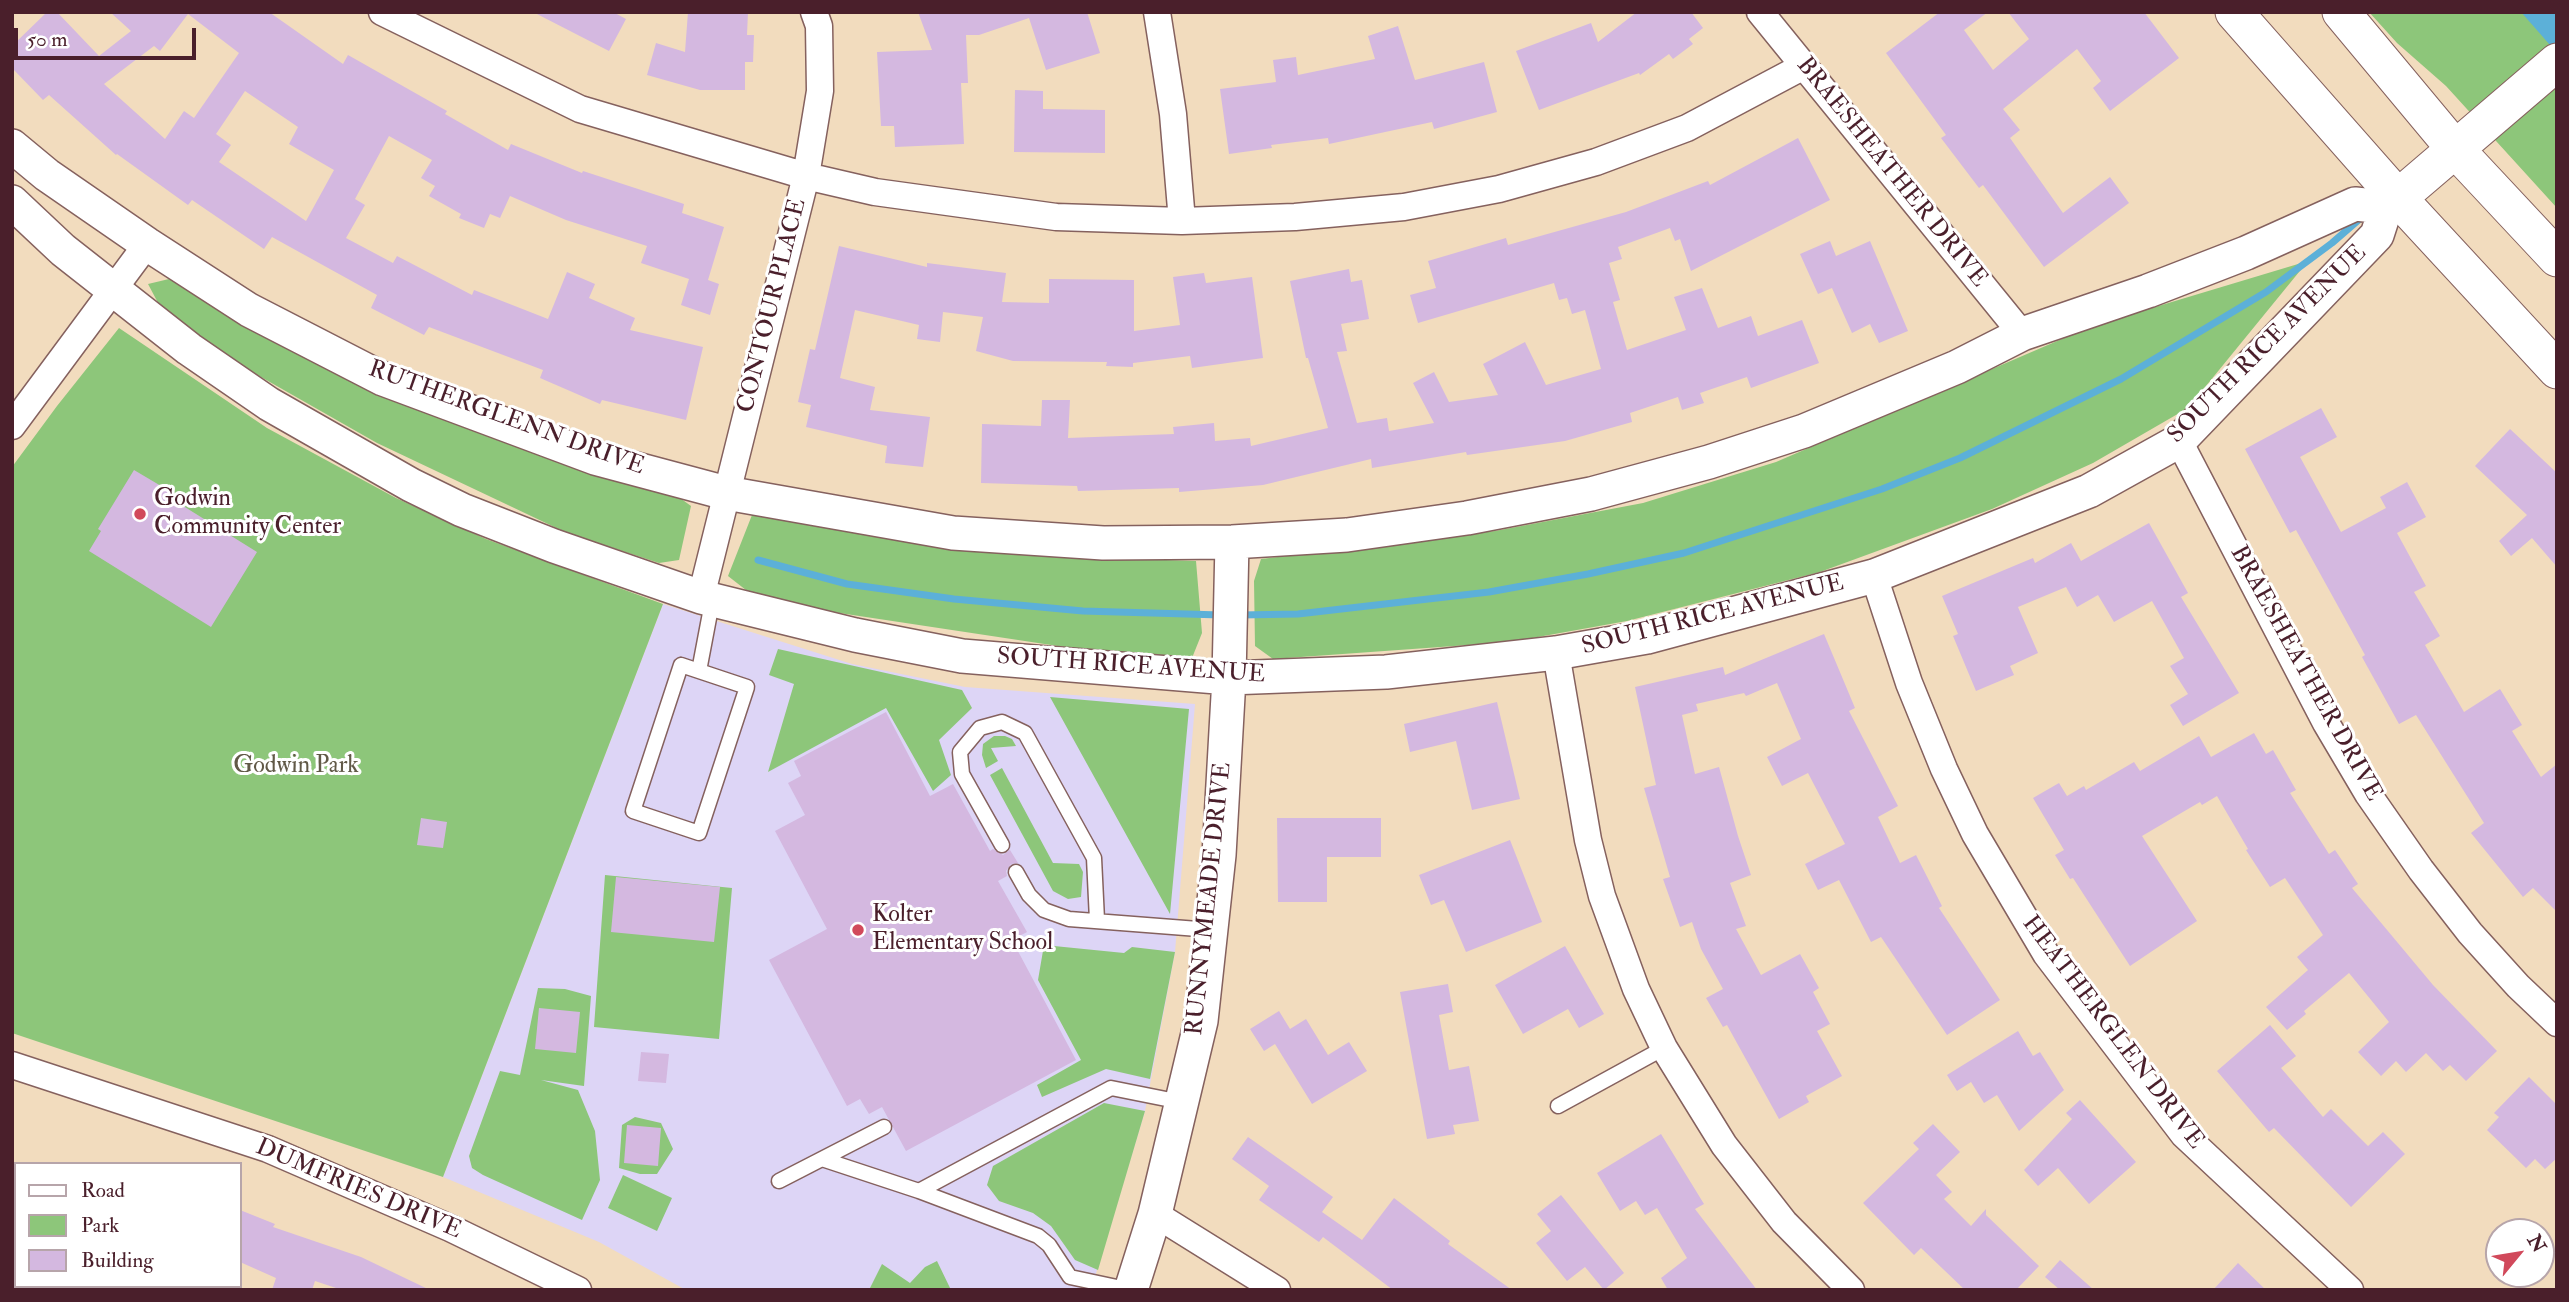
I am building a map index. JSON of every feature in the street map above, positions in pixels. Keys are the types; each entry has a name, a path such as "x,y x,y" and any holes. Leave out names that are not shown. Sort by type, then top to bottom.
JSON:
{"main road":[{"path":"2234,12 2392,202 2557,370"},
{"path":"2341,12 2456,150 2557,258"},
{"name":"SOUTH RICE AVENUE","path":"2392,202 2557,62"}],"street":[{"path":"382,12 580,109 806,176 875,192 1056,217 1182,221 1295,217 1404,207 1499,189 1596,162 1687,128 1804,66"},
{"name":"CONTOUR PLACE","path":"701,597 806,176 820,91 819,26 814,12"},
{"path":"1157,12 1173,114 1182,221"},
{"name":"BRAESHEATHER DRIVE","path":"1760,12 2022,334"},
{"name":"RUTHERGLENN DRIVE","path":"12,146 47,175 249,310 383,379 595,458 726,493"},
{"path":"12,202 64,250 189,349 269,404 411,485 462,510 554,546 701,597"},
{"name":"SOUTH RICE AVENUE","path":"701,597 855,635 962,656 1229,678 1386,672 1556,653 1647,637 1874,576 2089,491 2179,441 2377,235 2392,202 2355,204 2246,253 2022,334 1945,372 1804,431 1591,494 1467,517 1348,535 1232,542 1102,543 953,533 726,493"},
{"path":"12,426 147,244"},
{"name":"BRAESHEATHER DRIVE","path":"2179,441 2326,723 2368,794 2421,870 2470,933 2518,986 2557,1023"},
{"name":"RUNNYMEADE DRIVE","path":"1131,1290 1155,1214 1201,1021 1219,855 1229,678 1232,542"},
{"name":"HEATHERGLEN DRIVE","path":"1874,576 1909,683 1944,769 1975,834 2046,954 2184,1135 2350,1290"},
{"path":"1556,653 1588,840 1602,896 1636,989 1664,1048 1724,1145 1753,1184 1812,1253 1851,1290"},
{"name":"DUMFRIES DRIVE","path":"12,1065 268,1149 450,1228 578,1290"},
{"path":"1155,1214 1277,1290"}],"lane":[{"path":"699,671 710,614 701,597"},
{"path":"681,665 699,671 747,687 699,833 633,811 681,665"},
{"path":"1002,845 962,774 960,752 981,728 1002,722 1026,733 1094,858 1097,920"},
{"path":"1016,872 1029,895 1044,910 1069,919 1211,930"},
{"path":"1558,1106 1664,1048"},
{"path":"919,1191 1111,1088 1181,1102"},
{"path":"779,1181 884,1127"},
{"path":"822,1158 1038,1236 1049,1245 1070,1277 1131,1290"}],"shaded area":[{"name":"Kolter Elementary School","path":"663,604 852,664 965,687 1195,704 1175,952 1145,1111 1091,1290 686,1290 599,1242 443,1177"}],"green space":[{"path":"2369,12 2557,12 2557,208 2446,86 2397,43"},
{"path":"2308,261 2188,408 2093,463 1992,509 1820,572 1627,621 1510,642 1273,659 1255,646 1254,581 1261,559 1495,531 1643,503 1776,462 2092,326"},
{"path":"169,279 354,376 626,481 680,498 691,506 679,560 659,563 567,533 377,443 210,348 164,314 148,284"},
{"name":"Godwin Park","path":"119,328 267,428 396,498 486,539 663,604 443,1177 12,1033 12,467"},
{"path":"752,515 870,536 1018,555 1196,561 1202,633 1192,658 1124,656 760,601 728,576"},
{"path":"778,649 962,690 972,708 939,740 951,775 933,791 886,708 768,772 794,684 769,675"},
{"path":"1050,697 1189,709 1170,914"},
{"path":"994,736 1012,739 1016,746 991,748 998,761 986,768 982,755 983,744"},
{"path":"1002,768 1053,863 1079,864 1083,872 1081,897 1068,899 1053,891 990,775"},
{"path":"605,875 732,888 719,1039 594,1027"},
{"path":"1044,945 1124,953 1132,947 1175,952 1150,1079 1106,1069 1042,1097 1037,1085 1081,1060 1038,980"},
{"path":"538,988 565,989 591,996 584,1086 541,1080 578,1090 595,1131 600,1180 582,1220 483,1175 472,1168 469,1156 500,1071 520,1075"},
{"path":"1104,1103 1145,1111 1098,1270 1075,1260 1051,1226 1033,1213 999,1201 987,1185 993,1166"},
{"path":"635,1117 661,1123 673,1149 657,1174 640,1174 619,1168 622,1125"},
{"path":"623,1175 672,1198 657,1231 608,1208"},
{"path":"937,1261 951,1290 869,1290 882,1264 910,1283 925,1267"}],"water":[{"path":"2521,12 2557,12 2557,53"}],"building":[{"path":"47,12 57,12 99,56 131,31 110,12 269,12 343,64 348,55 447,111 445,114 508,150 511,144 582,173 583,171 684,204 682,213 724,227 708,280 719,284 710,315 681,305 689,279 641,263 647,246 566,220 510,196 500,218 490,214 484,228 459,218 461,214 429,196 435,186 421,178 432,160 389,136 355,199 365,205 346,238 393,263 397,256 472,295 474,290 548,319 567,272 595,284 589,298 635,318 630,330 703,347 686,420 602,400 600,404 540,378 543,370 429,327 424,335 371,308 377,295 272,237 264,249 192,200 188,205 116,155 49,95 43,100 12,68 12,46","holes":["188,14 239,53 194,118 184,111 165,139 104,84 154,46 160,51","245,91 298,127 289,144 334,170 306,221 219,162 231,145 216,134"]},
{"path":"533,12 613,12 626,19 609,51"},
{"path":"688,12 748,12 747,35 754,35 753,62 745,62 745,90 700,90 647,75 656,43 685,52"},
{"path":"918,12 1087,12 1100,53 1046,70 1029,18 979,35 966,35 968,83 961,83 964,144 895,147 894,126 881,126 877,52 932,50"},
{"path":"1637,12 1691,12 1703,28 1689,39 1693,44 1673,59 1669,54 1640,75 1639,73 1539,110 1516,51 1591,23 1598,42"},
{"path":"1940,12 1988,12 1964,30 1993,70 2029,39 2008,12 2144,12 2179,58 2110,111 2093,88 2101,81 2077,49 2003,109 2020,130 2010,138 2063,213 2110,177 2129,203 2044,267 1983,185 1979,188 1941,138 1946,135 1886,53"},
{"path":"1398,26 1415,80 1484,62 1497,112 1434,129 1432,122 1329,144 1328,138 1271,145 1272,148 1229,154 1220,89 1276,82 1273,60 1296,57 1298,75 1375,59 1368,36"},
{"path":"1015,90 1043,91 1043,109 1105,110 1105,153 1014,152"},
{"path":"1798,138 1830,200 1691,271 1680,239 1675,241 1670,228 1618,247 1622,259 1609,263 1620,300 1613,302 1627,350 1686,330 1674,297 1702,288 1718,328 1751,316 1758,336 1802,320 1819,363 1751,388 1747,377 1700,393 1704,403 1682,410 1678,397 1630,413 1632,422 1565,441 1467,455 1466,452 1372,468 1371,459 1263,485 1179,492 1179,488 1078,491 1077,486 981,483 982,424 1041,426 1042,400 1070,400 1068,438 1174,434 1173,427 1214,423 1215,441 1250,438 1251,446 1328,428 1306,358 1290,281 1349,269 1351,282 1362,280 1369,319 1341,324 1347,351 1337,352 1357,423 1387,418 1389,431 1434,423 1413,383 1434,372 1449,402 1498,395 1483,364 1525,342 1546,385 1601,369 1585,310 1572,314 1567,298 1559,300 1554,283 1418,323 1410,295 1436,288 1428,261 1506,238 1508,245 1626,212 1708,181 1710,185"},
{"path":"1830,241 1836,256 1870,241 1908,331 1879,343 1870,324 1852,333 1832,288 1818,294 1800,254"},
{"path":"839,246 927,267 927,263 1006,273 1002,302 1049,303 1049,279 1134,280 1134,331 1180,325 1173,277 1204,273 1206,283 1252,277 1263,358 1192,368 1190,356 1133,363 1133,367 1106,366 1107,362 1013,361 976,351 983,317 943,312 940,342 917,339 919,325 855,310 840,378 875,387 870,410 930,417 923,467 885,463 887,446 806,427 811,405 798,402 810,349 815,350"},
{"path":"2321,408 2337,437 2300,457 2341,532 2386,508 2380,497 2407,482 2426,517 2397,533 2426,586 2414,592 2440,636 2425,645 2464,712 2500,689 2522,725 2512,731 2541,777 2557,764 2557,912 2533,888 2523,897 2471,833 2484,823 2416,715 2399,724 2362,657 2365,655 2296,530 2290,533 2245,449"},
{"path":"2510,429 2557,473 2557,567 2532,538 2511,556 2499,541 2527,515 2475,466"},
{"path":"134,470 183,499 180,504 257,552 211,627 89,551 101,531 98,529"},
{"path":"2149,523 2188,593 2181,597 2239,693 2183,726 2170,705 2188,694 2170,666 2184,658 2152,601 2114,622 2098,595 2077,607 2066,587 2018,607 2038,653 2010,666 2014,675 1976,691 1953,636 1958,634 1942,596 2033,558 2035,563 2071,543 2081,561"},
{"path":"1824,634 1855,708 1849,711 1898,806 1878,817 1900,863 1916,855 1942,906 1939,908 2000,1000 1947,1035 1881,937 1871,942 1839,880 1818,890 1805,864 1845,844 1808,773 1782,786 1767,757 1801,739 1777,683 1746,696 1744,693 1696,704 1698,711 1682,715 1695,774 1719,767 1751,875 1730,883 1746,926 1736,929 1761,975 1800,954 1819,988 1813,992 1830,1024 1817,1031 1842,1076 1806,1096 1809,1102 1779,1119 1727,1025 1723,1027 1706,998 1723,989 1701,949 1692,922 1680,927 1663,879 1670,877 1644,788 1656,785 1635,687 1723,667 1725,675"},
{"path":"1497,702 1520,799 1472,810 1456,741 1410,752 1404,724"},
{"path":"886,712 930,796 953,784 990,851 993,849 1003,855 1010,850 1018,863 1011,864 1006,871 1007,876 998,881 1027,932 1012,940 1076,1060 906,1151 882,1107 869,1114 860,1099 847,1106 769,960 827,929 775,831 805,815 788,783 801,776 794,761"},
{"path":"2254,733 2266,754 2273,750 2296,790 2290,793 2329,854 2335,850 2358,884 2352,888 2433,985 2497,1051 2466,1081 2450,1065 2443,1071 2426,1053 2406,1072 2396,1061 2381,1076 2358,1052 2389,1022 2349,973 2304,1011 2306,1014 2287,1030 2266,1007 2308,970 2297,957 2323,935 2285,878 2270,887 2246,850 2248,849 2217,796 2202,805 2200,802 2142,836 2197,921 2130,966 2055,855 2064,850 2033,798 2059,783 2067,796 2084,786 2086,790 2134,762 2140,771 2199,736 2211,757"},
{"path":"421,818 447,822 443,848 417,845"},
{"path":"1277,818 1381,818 1381,857 1327,857 1327,902 1278,902"},
{"path":"1510,840 1542,922 1466,952 1444,900 1431,905 1419,875"},
{"path":"616,877 720,887 714,942 611,932"},
{"path":"1565,946 1604,1014 1579,1028 1568,1009 1523,1034 1495,985"},
{"path":"1448,984 1453,1012 1439,1015 1449,1070 1469,1066 1479,1121 1453,1125 1455,1134 1427,1139 1400,992"},
{"path":"539,1008 580,1012 576,1053 535,1049"},
{"path":"1279,1011 1290,1029 1306,1019 1328,1055 1349,1042 1367,1071 1312,1104 1275,1044 1264,1051 1250,1029"},
{"path":"2270,1025 2296,1056 2281,1068 2323,1117 2331,1109 2368,1146 2383,1132 2405,1154 2351,1207 2274,1128 2269,1132 2217,1071"},
{"path":"2018,1031 2033,1056 2040,1052 2064,1090 2019,1131 1997,1095 1984,1103 1971,1082 1957,1091 1947,1075"},
{"path":"641,1052 669,1054 666,1083 638,1081"},
{"path":"2529,1077 2557,1105 2557,1158 2545,1169 2535,1159 2526,1168 2487,1130 2499,1117 2494,1113"},
{"path":"2080,1100 2136,1162 2089,1204 2058,1168 2038,1186 2024,1170 2072,1119 2066,1113"},
{"path":"1933,1124 1960,1152 1936,1175 1952,1192 1944,1199 1971,1226 1986,1209 1986,1215 2039,1266 2016,1290 1965,1290 1921,1248 1914,1255 1863,1203 1919,1149 1913,1143"},
{"path":"627,1125 661,1128 658,1166 624,1163"},
{"path":"1661,1134 1704,1204 1695,1209 1757,1290 1668,1290 1661,1278 1687,1258 1657,1208 1645,1215 1636,1201 1620,1211 1597,1173"},
{"path":"1248,1137 1333,1197 1322,1212 1362,1240 1394,1198 1450,1241 1448,1244 1512,1290 1393,1290 1323,1237 1319,1242 1259,1200 1269,1186 1232,1159"},
{"path":"1561,1195 1624,1273 1604,1290 1585,1267 1567,1281 1536,1243 1551,1231 1537,1214"},
{"path":"242,1211 275,1224 273,1227 361,1257 430,1290 342,1290 315,1281 312,1290 272,1290 276,1278 242,1263"},
{"path":"2060,1260 2094,1290 2060,1290 2045,1277"},
{"path":"2238,1263 2266,1290 2213,1290"}],"waterway":[{"path":"1240,615 1298,614 1489,592 1588,574 1684,553 1882,489 1960,458 2121,379 2266,292 2362,217"},
{"path":"758,560 847,584 954,599 1083,611 1221,615"}],"place":[{"name":"Godwin Community Center","path":"140,514"},
{"name":"Kolter Elementary School","path":"858,930"}]}
